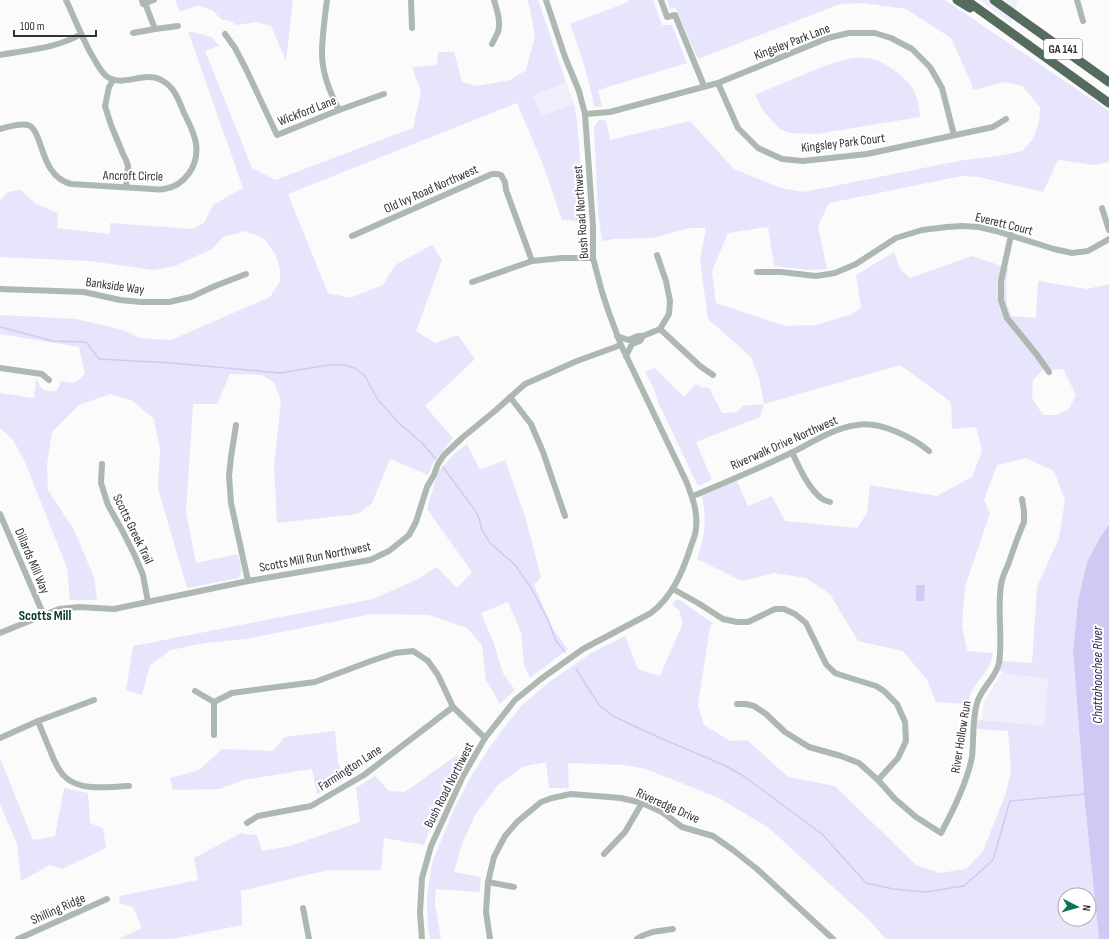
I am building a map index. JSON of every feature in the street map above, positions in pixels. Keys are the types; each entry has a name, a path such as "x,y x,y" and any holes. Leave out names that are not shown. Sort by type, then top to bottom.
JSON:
{"highway":[{"path":"957,0 972,10 989,17"},
{"name":"GA 141","path":"966,0 1109,103"},
{"name":"GA 141","path":"994,0 1109,82"}],"street":[{"path":"66,0 81,34 101,71 112,80 109,87 106,106 111,125 128,166 126,187"},
{"path":"154,0 143,2 155,29"},
{"path":"328,0 322,53 323,65 331,93 338,110"},
{"path":"411,0 412,28"},
{"path":"492,44 498,32 497,10 494,0"},
{"name":"Bush Road Northwest","path":"422,939 420,912 422,878 431,846 463,776 484,738 515,700 541,679 584,650 661,606 673,589 686,561 696,529 696,512 693,496 617,336 593,258 593,226 584,114 579,91 565,57 546,0"},
{"path":"661,0 668,17 675,14 704,86"},
{"path":"1077,0 1083,21"},
{"path":"133,33 178,26"},
{"name":"Kingsley Park Lane","path":"584,114 610,112 718,83 828,38 849,33 874,33 892,38 912,49 930,67 942,88 954,135"},
{"path":"0,55 52,46 73,39 81,34"},
{"name":"Wickford Lane","path":"225,34 235,48 246,69 277,135 338,110 384,94"},
{"name":"Ancroft Circle","path":"0,129 22,125 28,125 33,128 51,170 57,178 63,182 85,186 152,189 165,189 176,185 192,171 197,154 192,131 175,91 162,80 147,76 129,80 112,80"},
{"name":"Kingsley Park Court","path":"718,83 738,128 758,148 782,159 803,161 867,154 993,127 1006,119"},
{"name":"Old Ivy Road Northwest","path":"352,236 492,174 498,174 501,175 505,182 508,196 532,261"},
{"path":"1102,208 1109,230"},
{"name":"Everett Court","path":"757,272 780,272 816,276 835,273 856,264 896,238 922,230 947,227 979,227 1072,253 1088,251 1109,240"},
{"path":"1011,235 1001,281 1001,300 1007,318 1049,372"},
{"path":"617,336 628,340 660,329 669,314 670,301 666,280 657,255"},
{"path":"472,282 532,261 562,258 593,258"},
{"name":"Bankside Way","path":"0,289 84,292 120,300 169,302 191,297 246,274"},
{"path":"660,329 700,366 712,375"},
{"path":"626,356 632,344 640,341 643,336"},
{"name":"Scotts Mill Run Northwest","path":"0,633 59,609 79,607 114,609 248,581 370,560 389,550 409,535 421,510 427,487 444,455 525,384 577,361 621,345"},
{"path":"0,368 42,374 49,380"},
{"path":"510,397 531,424 543,452 565,516"},
{"name":"Riverwalk Drive Northwest","path":"693,496 792,452 837,430 857,424 882,426 920,443 929,451"},
{"path":"236,425 229,476 231,503 248,581"},
{"path":"792,452 802,475 821,498 830,502"},
{"name":"Scotts Greek Trail","path":"102,464 101,483 108,505 138,562 143,575 148,602"},
{"name":"River Hollow Run","path":"737,704 754,706 766,714 785,732 809,748 841,756 859,763 916,818 941,833 967,776 972,756 974,716 977,701 998,666 1001,650 999,608 1001,583 1024,522 1022,499"},
{"name":"Dillards Mill Way","path":"0,514 44,616"},
{"path":"673,589 723,619 737,622 748,622 775,609 784,609 795,614 806,623 826,664 835,673 876,686 884,691 897,704 905,722 906,740 898,758 878,780"},
{"path":"214,702 232,693 315,682 395,653 413,651 428,661 438,675 453,707 484,738"},
{"path":"195,691 214,702"},
{"path":"0,738 38,721 94,700"},
{"path":"214,702 214,735"},
{"name":"Farmington Lane","path":"247,823 258,816 311,806 324,799 364,775 453,707"},
{"path":"38,721 55,764 64,776 77,784 84,786 129,786"},
{"name":"Riveredge Drive","path":"490,939 486,912 488,882 494,857 505,836 517,822 541,802 571,794 621,798 642,803 662,812 682,827 712,836 757,869 832,939"},
{"path":"604,854 625,832 642,803"},
{"path":"488,882 514,887"},
{"name":"Shilling Ridge","path":"18,939 107,899"},
{"path":"303,908 309,939"},
{"path":"637,939 651,932 673,929"},
{"path":"821,939 826,933"}],"shaded area":[{"path":"175,0 293,0 286,61 271,26 257,22 236,25 229,21 222,20 213,11 198,5 180,12"},
{"path":"527,0 538,0 566,82 533,96 542,116 574,104 577,121 585,221 562,220 544,167 517,103 288,194 328,293 350,298 383,285 395,265 432,245 442,260 416,331 435,343 458,335 475,359 425,406 453,438 433,463 428,475 390,459 372,503 358,514 277,523 274,466 281,400 274,383 262,375 230,374 217,404 193,404 186,512 196,563 238,554 241,573 238,578 187,588 158,489 160,450 154,419 133,401 110,394 79,405 52,432 47,465 48,490 74,530 94,577 97,600 70,600 67,568 25,462 13,440 0,428 0,393 34,398 36,378 39,385 48,391 56,391 61,381 74,383 85,374 79,347 0,334 0,315 76,319 123,330 140,338 171,340 270,297 280,281 280,269 276,256 265,239 245,231 223,237 212,249 175,266 154,270 89,261 0,257 0,200 8,192 21,190 36,204 58,213 57,228 110,234 110,223 192,229 204,223 213,205 243,188 188,31 212,37 215,42 220,45 205,51 252,168 275,180 413,128 421,92 412,67 437,65 438,52 454,52 462,82 477,86 510,80 526,70 535,36"},
{"path":"630,0 653,0 662,25 672,25 687,63 598,90 602,107 594,106 590,85 570,24"},
{"path":"667,0 945,0 1109,111 1109,162 1095,165 1058,160 1043,192 979,177 962,176 829,203 818,226 827,269 807,270 774,266 768,227 728,233 712,271 716,303 785,326 816,325 852,314 861,308 856,275 894,252 901,270 910,278 972,256 1008,268 1006,284 1007,305 1012,316 1036,318 1038,281 1087,289 1109,284 1109,524 1087,562 1078,601 1073,652 1085,805 1094,887 1057,887 1057,927 1097,927 1097,920 1099,939 886,939 869,920 769,828 719,798 646,769 624,765 568,763 569,788 549,788 546,762 522,767 497,786 475,815 462,844 454,872 481,877 480,892 436,889 435,904 441,939 430,939 427,904 432,863 454,809 472,775 491,745 521,706 548,683 591,653 625,636 638,669 660,676 683,623 679,610 672,605 676,600 680,600 713,623 710,627 698,705 704,725 730,741 747,740 788,777 835,786 916,865 940,873 966,869 983,851 1006,793 1011,771 1008,731 977,729 977,721 982,720 1044,726 1048,679 1002,673 1000,670 1002,661 1032,663 1037,587 1059,538 1065,500 1054,471 1026,458 997,465 984,500 990,513 965,587 962,625 967,651 993,653 990,665 970,695 968,704 936,702 927,680 903,651 858,641 830,594 806,578 774,573 742,581 697,559 702,543 705,521 702,497 704,494 737,481 748,506 772,496 785,521 857,528 867,513 870,485 937,496 972,477 982,451 976,427 952,429 951,402 900,365 764,404 759,378 751,357 708,319 700,261 706,228 690,228 653,238 614,239 602,241 598,213 594,127 599,120 606,120 610,140 690,121 734,169 781,188 804,192 958,161 1022,151 1033,139 1039,122 1040,107 1022,86 1005,82 973,90 951,38 906,9 863,3 840,4 698,59 675,7 670,9","holes":["1063,369 1076,395 1069,409 1056,415 1043,415 1032,398 1033,380 1043,370"]},
{"path":"980,0 1018,0 1011,23"},
{"path":"852,58 874,59 887,65 905,79 915,92 920,117 817,134 790,133 780,129 764,112 755,95 824,66"},
{"path":"566,82 574,104 542,116 533,96"},
{"path":"655,368 684,397 696,384 701,387 709,388 722,413 737,412 742,406 764,404 760,417 696,442 712,480 698,486 645,372"},
{"path":"467,444 480,470 505,460 525,516 541,577 534,585 553,629 568,649 530,678 524,665 521,632 508,602 481,613 493,641 503,673 515,690 500,704 486,680 482,645 467,628 429,615 372,614 246,639 205,643 171,650 150,665 142,695 126,690 133,646 373,599 416,580 437,567 457,588 472,572 427,509 438,472 453,455"},
{"path":"1002,672 1048,679 1044,726 982,720 984,702"},
{"path":"335,731 338,763 344,780 317,794 312,769 243,780 220,789 173,790 170,778 199,770 222,749 273,751 284,737"},
{"path":"457,755 461,759 433,818 424,845 384,838 381,870 328,870 241,891 242,925 172,939 118,939 142,928 133,907 119,903 120,896 198,880 194,858 241,833 257,835 262,851 290,846 360,822 356,788 375,776 389,791 405,792"},
{"path":"0,758 33,840 55,836 64,788 88,793 90,823 103,828 106,848 62,869 50,865 21,881 17,844 0,804"}],"water":[{"name":"Chattahoochee River","path":"1109,524 1109,939 1099,939 1097,920 1097,887 1094,887 1085,805 1073,652 1078,601 1087,562"},
{"path":"916,585 925,585 924,601 916,601"}],"waterway":[{"path":"0,327 53,341 86,342 99,359 172,363 280,373 329,365 344,365 355,368 365,376 378,400 400,424 422,443 436,459"},
{"path":"443,467 474,509 479,518 482,530 490,543 515,565 531,588 547,618 556,641 565,652"},
{"path":"576,669 599,705 613,716 726,766 745,777 822,834 866,883 893,889 926,892 964,886 993,860 1010,801 1086,794"}],"district":[{"name":"Scotts Mill","path":"45,615"}]}
